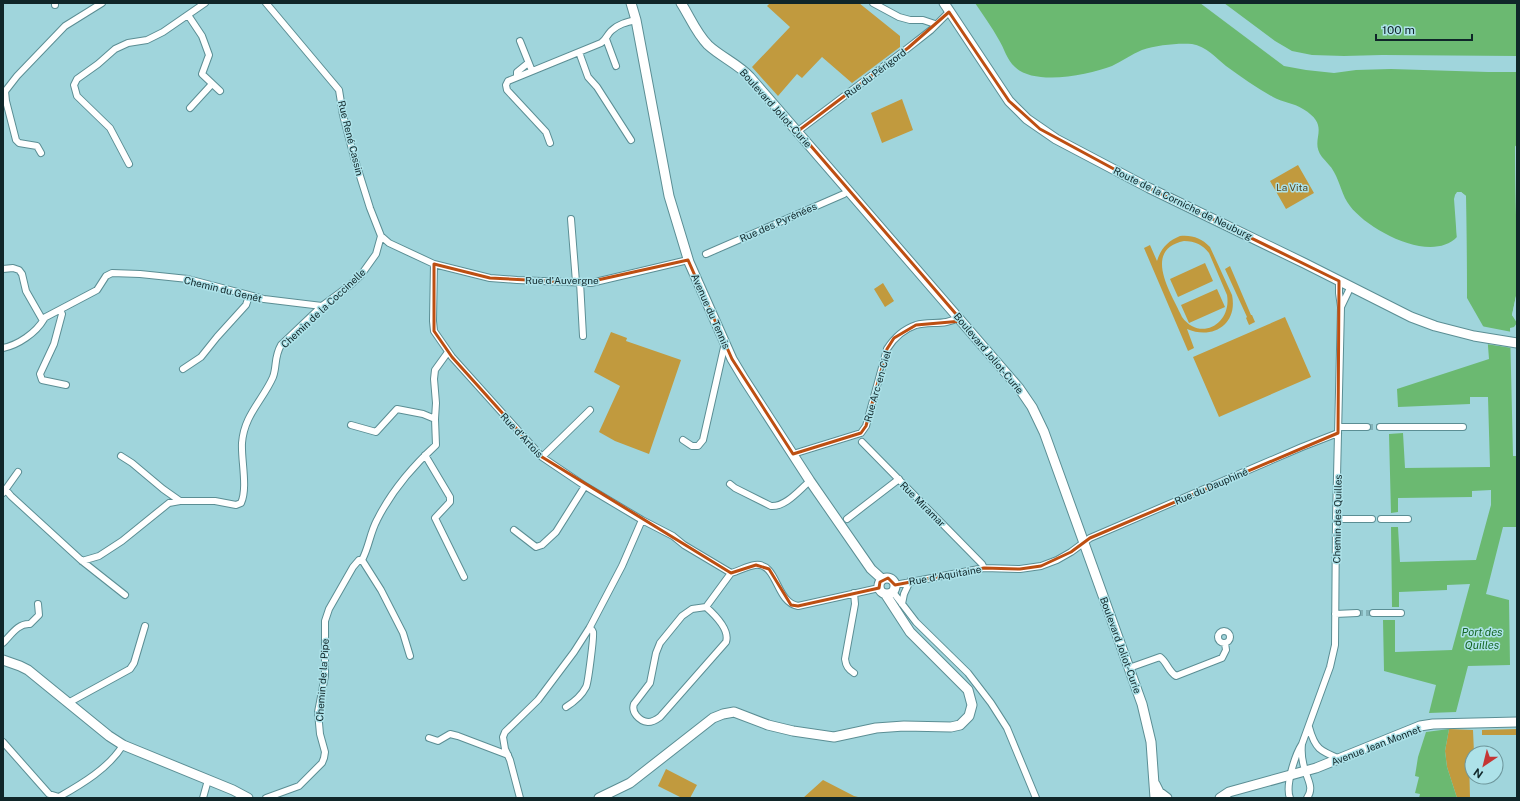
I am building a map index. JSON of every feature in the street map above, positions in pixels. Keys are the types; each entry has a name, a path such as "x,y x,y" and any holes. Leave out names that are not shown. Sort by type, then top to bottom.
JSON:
{"street":[{"path":"41,153 37,146 19,143 16,140 4,93 17,76 65,26 102,3"},
{"path":"129,164 110,128 77,96 74,86 77,79 98,64 115,49 128,43 147,40 163,32 205,3"},
{"name":"Rue René Cassin","path":"266,3 339,90 343,115 354,157 370,208 381,236"},
{"name":"Avenue du Tennis","path":"598,798 630,784 713,718 723,714 734,712 768,725 799,732 834,737 876,728 904,726 951,727 960,725 969,716 972,705 968,690 910,632 891,590 881,592 880,584 810,481 744,379 725,343 688,260 669,196 636,20 631,3"},
{"name":"Boulevard Joliot-Curie","path":"681,3 704,40 719,54 744,71 798,131 959,317 1019,388 1032,407 1044,432 1142,704 1149,728 1155,798"},
{"path":"873,3 899,17 910,20 923,20 935,24"},
{"name":"Route de la Corniche de Neuburg","path":"944,3 1010,101 1027,119 1040,129 1080,153 1411,316 1435,326 1474,336 1517,343"},
{"name":"Rue du Périgord","path":"798,131 931,30 935,24 950,12"},
{"path":"188,15 202,36 209,55 202,74 220,91"},
{"path":"550,143 546,132 507,90 506,85 508,82 517,76 600,43 606,39 612,30 618,25 636,20"},
{"path":"606,39 616,66"},
{"path":"520,41 532,71"},
{"path":"579,52 588,77 597,87 630,140"},
{"path":"517,76 517,72 528,63"},
{"path":"190,108 212,84"},
{"name":"Rue des Pyrénées","path":"706,254 844,194 849,190"},
{"path":"571,219 583,336"},
{"path":"381,236 389,243 434,264"},
{"name":"Chemin de la Coccinelle","path":"180,501 215,501 236,505 241,504 244,485 242,442 249,418 274,375 277,352 281,345 322,306 361,275 376,254 381,236"},
{"name":"Rue d'Auvergne","path":"434,264 490,278 578,282 604,280 688,260"},
{"name":"Rue d'Artois","path":"434,264 434,331 448,352 542,457 585,486 642,520 673,536 684,545 731,573"},
{"path":"3,269 13,268 19,270 22,274 29,297 40,318 44,319"},
{"name":"Chemin du Genêt","path":"3,348 15,344 41,324 44,319 86,294 97,290 106,276 112,273 140,274 188,279 249,296 322,306"},
{"name":"Chemin des Quilles","path":"1288,796 1291,775 1297,753 1302,744 1330,667 1334,651 1341,307 1339,293 1340,281"},
{"name":"Chemin des Quilles","path":"1341,307 1351,286"},
{"path":"183,369 201,358 217,337 246,305 249,296"},
{"path":"60,310 62,314 54,344 40,374 42,380 66,386"},
{"name":"Rue Arc-en-Ciel","path":"793,454 861,433 866,426 887,349 894,338 916,325 952,322 959,317"},
{"path":"683,440 692,446 698,446 703,440 725,343"},
{"name":"Chemin de la Pipe","path":"266,798 298,786 322,763 325,752 320,734 318,712 324,676 325,621 329,609 352,567 359,560 362,560 376,520 395,489 425,455 436,445 435,370 448,352"},
{"path":"351,425 376,432 397,409 424,414 435,419"},
{"path":"542,457 590,410"},
{"path":"1338,430 1367,427"},
{"path":"1380,427 1464,427"},
{"name":"Rue du Dauphiné","path":"1084,542 1090,538 1302,447 1338,430"},
{"name":"Rue Miramar","path":"862,442 982,564 984,568"},
{"path":"425,455 450,497 450,502 435,518 464,577"},
{"path":"121,456 180,501"},
{"path":"18,472 5,491 82,560 125,595"},
{"path":"847,518 899,479"},
{"path":"730,484 771,506 778,507 810,481"},
{"path":"514,530 536,547 542,545 556,532 585,486"},
{"path":"82,560 99,556 122,541 169,503 180,501"},
{"path":"1381,518 1408,519"},
{"path":"1336,519 1372,519"},
{"path":"520,798 503,742 505,732 538,700 574,652 590,627 622,566 642,520"},
{"name":"Rue d'Aquitaine","path":"891,590 910,581 984,568 1020,569 1041,566 1057,560 1084,542"},
{"path":"362,560 381,590 403,633 410,656"},
{"path":"706,606 726,632 726,642 660,718 654,722 647,722 640,718 634,712 634,704 650,683 656,653 660,643 682,616 692,609 706,606 718,593 731,573 756,565 763,566 769,569 784,598 791,605 798,606 854,593 880,584 889,578 893,580 891,590 916,622 968,673 991,703 1007,728 1036,798"},
{"path":"902,604 904,594 910,581"},
{"path":"854,593 854,604 845,659 846,665 854,673"},
{"path":"3,643 19,626 24,623 30,624 39,614 38,604"},
{"path":"1335,614 1358,613"},
{"path":"1373,613 1401,613"},
{"path":"68,703 70,700 130,669 134,663 145,626"},
{"path":"566,707 574,702 586,687 588,681 593,643 593,632 590,627"},
{"path":"1129,668 1160,657 1163,659 1172,674 1176,676 1222,658 1226,650 1225,643"},
{"path":"3,660 28,670 122,745 248,798"},
{"name":"Avenue Jean Monnet","path":"1220,798 1229,792 1305,771 1340,759 1420,726 1433,724 1517,722"},
{"path":"1308,727 1315,745 1320,750 1340,759"},
{"path":"429,738 438,742 450,734 508,755"},
{"path":"3,742 49,794 59,797 70,795 103,768 112,759 122,745"},
{"name":"Chemin des Quilles","path":"1302,744 1301,756 1310,785 1310,794 1307,798"},
{"path":"203,798 208,780"},
{"path":"1155,784 1160,792 1167,798"},
{"path":"1231,798 1238,790"}],"highlighted area":[{"path":"949,12 1009,101 1040,129 1149,188 1339,281 1338,433 1090,538 1071,552 1041,566 1020,569 984,568 895,585 888,578 880,582 879,588 798,606 791,605 769,569 756,565 731,573 542,457 452,357 434,331 434,264 490,278 584,283 688,260 732,359 793,454 861,433 866,426 887,349 894,338 916,325 962,321 798,131 908,48"}],"green space":[{"path":"770,3 859,3 900,36 900,47 852,83 822,57 802,78 797,74 778,96 752,67 790,27 767,6"},
{"path":"902,99 913,130 882,143 871,113"},
{"name":"La Vita","path":"1298,165 1314,193 1286,209 1270,181"},
{"path":"1180,236 1193,237 1200,239 1210,247 1232,295 1233,305 1231,314 1222,327 1214,331 1206,332 1197,332 1187,329 1194,348 1188,351 1144,248 1150,245 1157,261 1163,249","holes":["1184,241 1198,244 1209,253 1227,295 1225,314 1220,321 1205,329 1197,328 1189,324 1182,317 1163,273 1162,263 1164,253 1171,246"]},
{"path":"1205,263 1213,281 1178,297 1170,279"},
{"path":"1230,266 1255,322 1249,325 1246,318 1247,317 1225,269"},
{"path":"883,283 894,301 885,307 874,289"},
{"path":"1217,289 1225,307 1189,323 1181,305"},
{"path":"1285,317 1311,377 1219,417 1193,357"},
{"path":"611,332 627,338 626,341 681,360 649,454 615,441 599,432 620,386 594,372"},
{"path":"1449,729 1473,730 1474,745 1464,745 1464,785 1470,785 1470,798 1457,798 1447,767 1445,751"},
{"path":"1517,729 1517,735 1482,735 1482,730"},
{"path":"666,769 697,785 690,798 682,798 658,786"},
{"path":"823,780 854,796 862,798 803,798"}],"water":[{"name":"Port des Quilles","path":"975,3 1517,3 1517,144 1515,147 1517,282 1512,315 1517,323 1514,327 1510,328 1513,456 1517,456 1517,527 1503,527 1486,594 1509,600 1510,665 1468,666 1456,712 1429,713 1436,685 1384,671 1383,620 1395,620 1395,652 1452,650 1470,584 1447,585 1447,590 1399,592 1399,607 1392,607 1391,527 1398,527 1400,562 1476,560 1491,505 1491,490 1472,491 1472,497 1398,498 1398,512 1391,513 1389,434 1403,433 1405,468 1490,467 1488,397 1470,397 1470,404 1398,407 1397,389 1489,359 1487,333 1467,298 1466,196 1461,192 1455,195 1457,237 1446,244 1432,247 1400,241 1371,225 1350,206 1333,170 1318,151 1317,144 1319,127 1312,115 1299,107 1277,99 1261,90 1226,66 1202,47 1192,44 1174,44 1148,48 1134,53 1112,66 1090,73 1062,77 1035,76 1024,73 1012,64 1001,43"},
{"path":"1449,729 1445,751 1447,767 1457,798 1419,798 1420,794 1415,793 1419,777 1415,776 1418,757 1426,732"}],"pier":[{"path":"1200,3 1224,3 1275,41 1292,51 1312,55 1344,56 1517,56 1517,72 1391,69 1356,70 1334,73 1284,66"},
{"path":"1517,144 1517,282 1515,147"},
{"path":"1457,192 1461,192 1466,196 1467,298 1465,295 1464,197 1461,194 1458,194 1456,199 1459,237 1457,240 1454,199"},
{"path":"1517,282 1517,302 1514,314 1517,321 1512,315"},
{"path":"1481,326 1512,332 1512,348 1486,344 1486,334"}],"tunnel":[{"path":"1367,427 1380,427"},
{"path":"1357,613 1373,613"}]}
